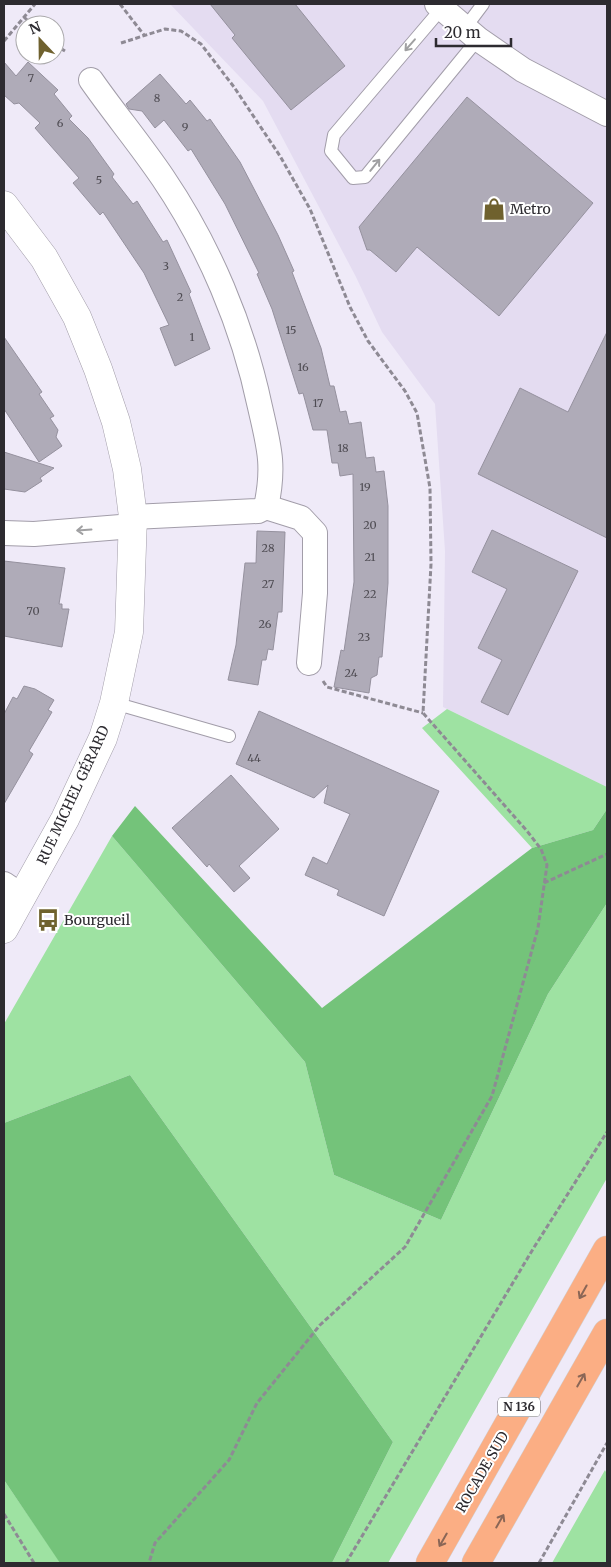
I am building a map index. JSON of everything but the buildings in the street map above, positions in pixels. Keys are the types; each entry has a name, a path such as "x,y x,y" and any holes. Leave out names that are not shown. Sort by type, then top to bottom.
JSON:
{"highway":[{"name":"ROCADE SUD","path":"430,1563 607,1250"},
{"name":"N 136","path":"476,1563 607,1333"}],"street":[{"path":"440,6 471,33 523,70 607,114"},
{"path":"91,80 163,178 190,222 225,294 256,387 272,461 271,484 266,507"},
{"name":"RUE MICHEL GÉRARD","path":"4,204 44,258 77,317 116,422 127,469 133,522 129,632 114,703 103,738 65,819 14,890 4,929"},
{"path":"4,533 34,534 133,522 258,511 266,507 302,518 315,533 315,594 310,663"}],"lane":[{"path":"440,6 334,135 331,152 353,178 365,177 471,33 483,4"},
{"path":"114,703 229,736"}],"path":[{"path":"26,15 35,4"},
{"path":"120,4 144,35"},
{"path":"4,41 15,28"},
{"path":"121,43 165,29 181,31 201,44 234,87 280,156 310,209 350,307 368,341 405,390 417,413 430,488 431,564 423,713"},
{"path":"149,1563 155,1543 229,1460 257,1403 320,1325 405,1248 492,1096 538,928 547,864 541,849 423,713 328,687 310,663"},
{"path":"544,883 607,854"},
{"path":"346,1563 533,1249 607,1132"},
{"path":"539,1563 607,1443"},
{"path":"4,1514 34,1563"}],"shaded area":[{"path":"170,4 607,4 607,787 443,707 445,551 435,404 382,332 356,277 263,101"}],"green space":[{"path":"447,709 607,787 607,809 593,830 532,848 422,728"},
{"path":"135,806 322,1008 532,848 593,830 607,809 607,903 548,994 441,1220 334,1175 305,1062 112,836"},
{"path":"112,836 305,1062 334,1175 441,1220 548,994 607,903 607,1178 388,1563 332,1563 393,1442 130,1075 4,1123 4,1024"},
{"path":"130,1075 393,1442 332,1563 60,1563 4,1480 4,1123"},
{"path":"605,1470 607,1474 607,1563 552,1563"},
{"path":"4,1480 60,1562 60,1563 4,1563"}],"place":[{"name":"Metro","path":"494,209"},
{"name":"Bourgueil","path":"48,920"}]}
